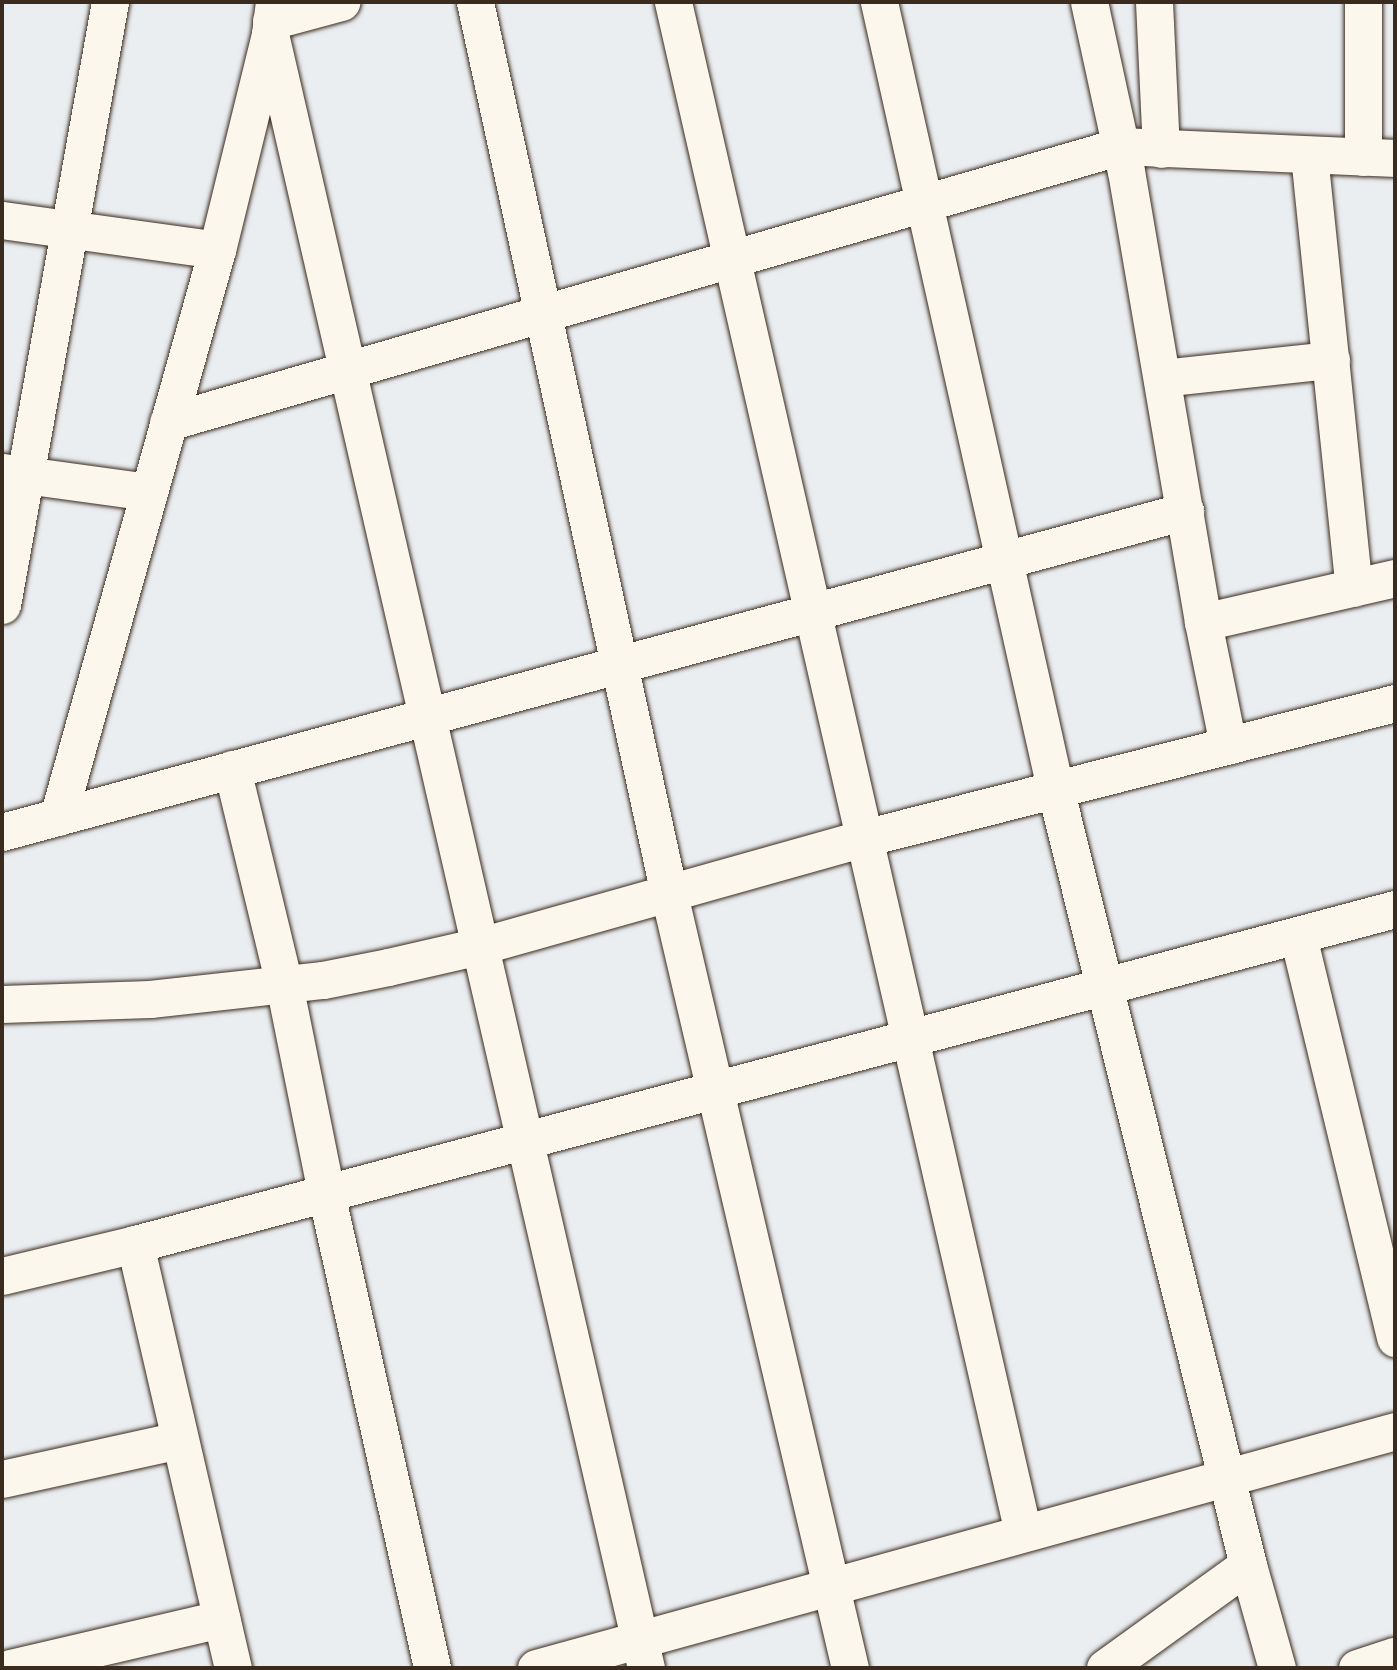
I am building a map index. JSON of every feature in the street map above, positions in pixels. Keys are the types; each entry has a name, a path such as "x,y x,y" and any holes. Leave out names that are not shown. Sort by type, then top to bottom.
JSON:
{"street":[{"path":"2,605 13,473 70,228 110,2"},
{"path":"272,19 341,2"},
{"path":"475,2 669,894 850,1668"},
{"path":"673,2 1023,1533"},
{"path":"879,2 1055,788 1226,1478 1277,1668"},
{"path":"1089,2 1121,146 1202,622 1228,745"},
{"path":"1154,2 1161,149"},
{"path":"168,422 1121,146 1379,158 1363,2"},
{"path":"58,817 217,250 272,19"},
{"path":"272,19 347,371 643,1654"},
{"path":"1309,155 1354,588"},
{"path":"2,219 217,250"},
{"path":"1162,378 1331,360"},
{"path":"13,473 149,492"},
{"path":"2,832 1185,511"},
{"path":"1202,622 1395,578"},
{"path":"2,1004 150,999 284,984 375,970 480,946 864,838 1055,788 1395,703"},
{"path":"232,769 284,984 327,1193 432,1668"},
{"path":"2,1276 135,1244 1395,909"},
{"path":"1298,936 1395,1338"},
{"path":"135,1244 233,1668"},
{"path":"536,1668 643,1654 831,1587 1395,1431"},
{"path":"2,1479 179,1440"},
{"path":"1105,1668 1248,1565"},
{"path":"10,1668 221,1619"},
{"path":"1357,1668 1395,1656"}]}
